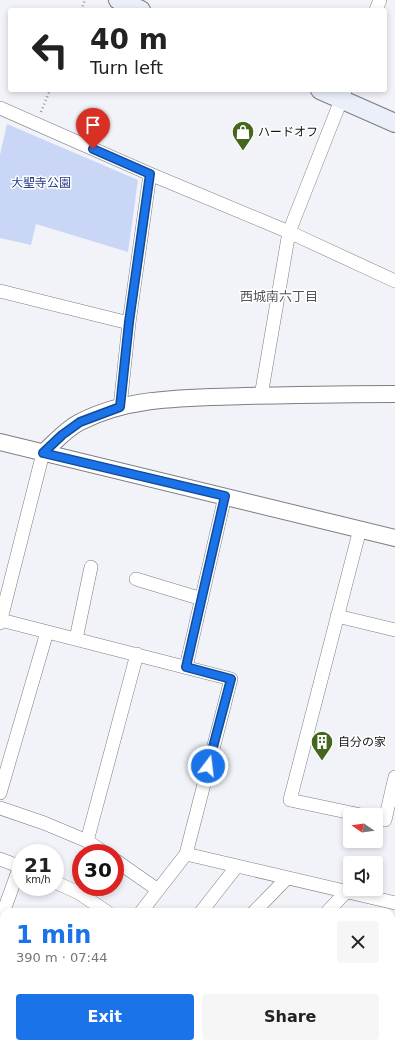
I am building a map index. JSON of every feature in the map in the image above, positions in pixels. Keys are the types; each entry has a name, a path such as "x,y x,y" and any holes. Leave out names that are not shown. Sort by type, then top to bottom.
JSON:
{"main road":[{"path":"118,0 136,8"},
{"path":"329,92 343,95 395,123"}],"street":[{"path":"260,396 289,232 343,95"},
{"path":"0,108 150,174 289,232 395,281"},
{"path":"120,407 129,322 150,174"},
{"path":"0,291 129,322"},
{"path":"144,908 186,854 231,679 137,654 0,621 6,575 43,453 62,435 80,422 120,407 152,401 183,398 395,394"},
{"path":"0,442 395,538"},
{"path":"186,667 225,496"},
{"path":"343,811 290,800 360,529"},
{"path":"76,639 91,567"},
{"path":"136,579 202,599"},
{"path":"337,616 395,630"},
{"path":"0,793 47,632"},
{"path":"87,841 137,654"},
{"path":"385,820 395,778"},
{"path":"0,808 44,823 92,844"},
{"path":"186,854 343,891"},
{"path":"0,859 12,863"},
{"path":"124,866 158,890"},
{"path":"204,908 237,866"},
{"path":"258,908 287,878"},
{"path":"64,886 79,893 101,908"},
{"path":"5,908 12,888"},
{"path":"331,908 343,895"},
{"path":"362,896 395,904"}],"path":[{"path":"36,124 49,92"}],"green space":[{"name":"大聖寺公園","path":"7,124 138,180 128,252 36,224 31,245 0,238 0,155"}],"place":[{"name":"ハードオフ","path":"243,152"},
{"name":"自分の家","path":"322,762"}],"district":[{"name":"西城南六丁目","path":"279,296"}],"route":[{"path":"93,149 150,174 129,322 120,407 80,422 62,435 43,453 225,496 186,667 231,679 208,766"}]}
